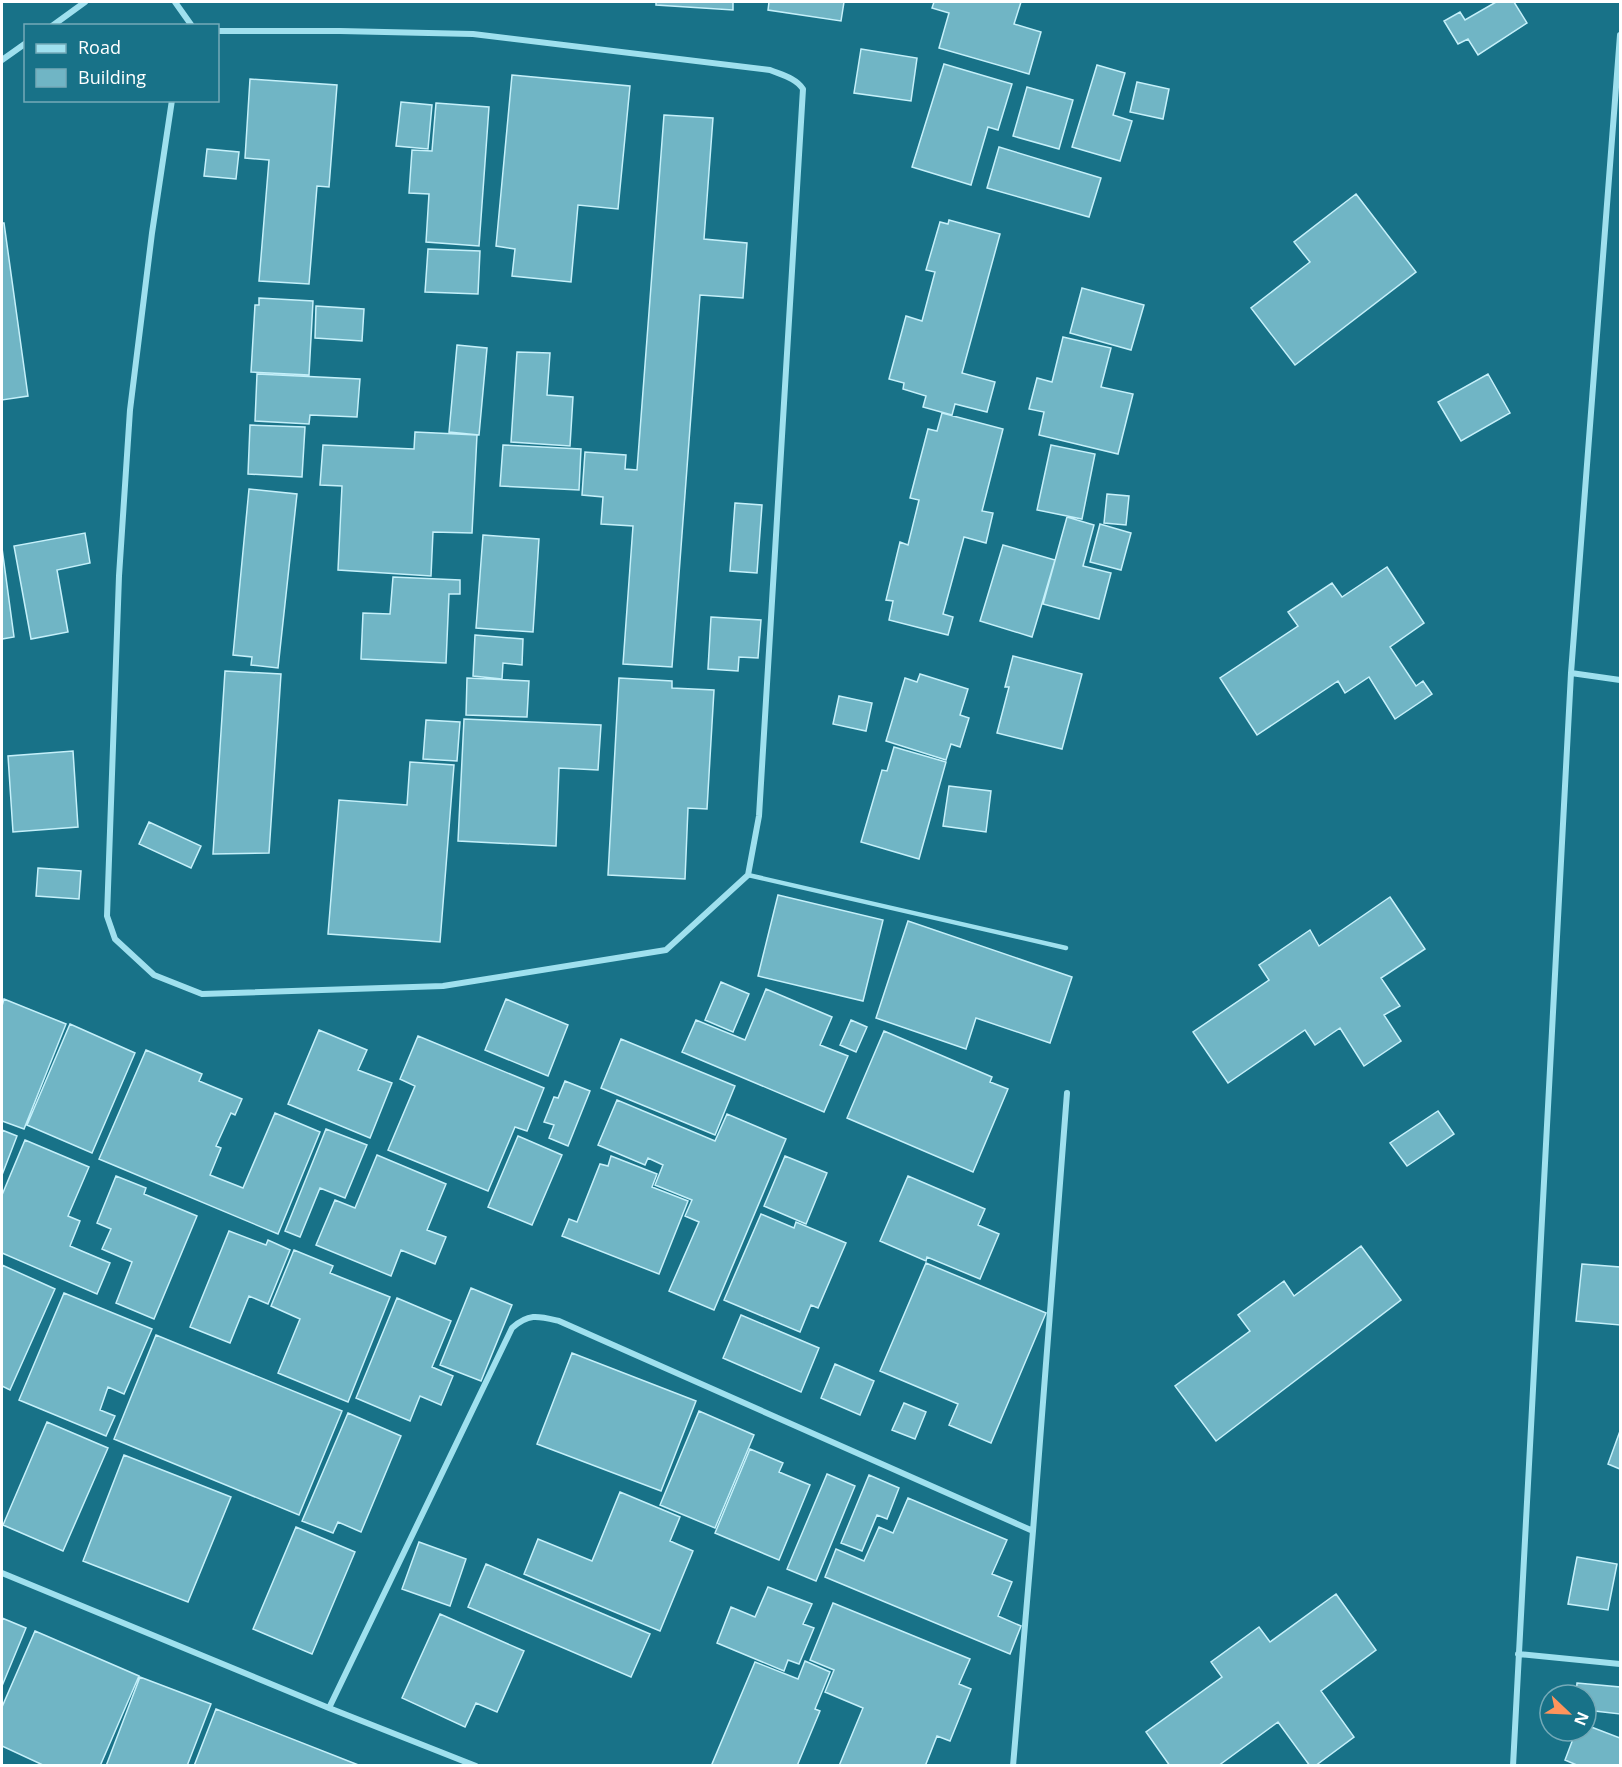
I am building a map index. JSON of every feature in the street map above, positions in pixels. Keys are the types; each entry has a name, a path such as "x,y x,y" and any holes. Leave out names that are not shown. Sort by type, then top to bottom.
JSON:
{"street":[{"path":"55,24 86,2"},
{"path":"175,2 191,24"},
{"path":"172,102 130,410 119,576 107,916 115,939 154,975 202,994 443,986 666,950 748,875 759,816 803,89 799,84 770,70 473,34 219,31"},
{"path":"1513,1766 1571,674 1620,35"},
{"path":"2,60 24,44"},
{"path":"1571,674 1620,680"},
{"path":"1013,1766 1067,1093"},
{"path":"329,1708 512,1328 522,1319 536,1316 559,1321 1033,1531"},
{"path":"2,1572 329,1708 477,1766"},
{"path":"1518,1654 1620,1664"}],"lane":[{"path":"748,875 1066,948"}],"building":[{"path":"656,2 733,2 733,10 656,5"},
{"path":"769,2 844,2 841,21 768,10"},
{"path":"934,2 1021,2 1014,24 1041,32 1029,74 939,48 949,13 932,8"},
{"path":"1496,2 1514,2 1527,23 1478,55 1468,39 1458,44 1444,21 1460,12 1465,20"},
{"path":"861,49 917,58 911,101 854,93"},
{"path":"944,64 1012,84 998,130 988,127 971,185 912,167"},
{"path":"1097,65 1125,73 1113,115 1132,121 1120,161 1072,147"},
{"path":"512,75 630,86 618,209 578,205 571,282 512,276 515,249 496,246"},
{"path":"250,79 337,85 329,187 317,186 309,284 259,281 269,160 245,158"},
{"path":"1137,82 1169,89 1163,119 1130,112"},
{"path":"1027,87 1073,100 1059,149 1013,136"},
{"path":"401,102 432,105 428,149 396,146"},
{"path":"436,103 489,107 479,246 426,242 429,194 409,193 412,150 432,151"},
{"path":"664,115 713,118 704,239 747,243 743,298 700,295 672,667 623,664 633,526 601,524 603,497 582,495 585,452 626,455 625,469 637,470"},
{"path":"999,147 1101,178 1089,217 987,188"},
{"path":"207,149 239,152 236,179 204,176"},
{"path":"1356,194 1416,272 1295,365 1251,308 1310,262 1294,242"},
{"path":"949,220 1000,234 962,373 995,382 987,412 955,404 952,415 923,407 926,396 903,389 904,383 889,379 906,316 922,321 935,272 926,270 940,222 948,224"},
{"path":"2,223 4,223 28,396 2,400"},
{"path":"428,249 480,251 478,294 425,292"},
{"path":"1082,288 1144,305 1131,350 1070,333"},
{"path":"259,298 313,301 309,375 251,372 255,305 259,305"},
{"path":"316,306 364,309 362,341 315,338"},
{"path":"1063,337 1111,348 1101,387 1133,394 1118,454 1039,435 1044,412 1029,409 1037,378 1052,382"},
{"path":"457,345 487,348 479,435 449,432"},
{"path":"517,352 550,353 547,395 573,397 570,446 511,442"},
{"path":"257,374 360,379 357,417 310,415 309,424 255,421"},
{"path":"1488,374 1510,413 1461,441 1438,402"},
{"path":"942,413 1003,429 982,511 993,513 986,543 964,537 943,614 953,617 948,635 889,620 893,601 886,600 900,542 908,545 919,500 910,498 928,429 937,431"},
{"path":"250,425 305,427 302,477 248,474"},
{"path":"415,432 477,435 472,533 433,532 431,576 338,570 342,486 320,485 323,445 414,449"},
{"path":"503,445 581,449 579,490 500,486"},
{"path":"1051,445 1095,454 1082,519 1037,510"},
{"path":"249,489 297,494 278,668 251,665 252,657 233,655"},
{"path":"1107,494 1129,496 1126,525 1104,523"},
{"path":"735,503 762,505 757,573 730,571"},
{"path":"1067,517 1094,525 1083,566 1111,573 1099,619 1043,604"},
{"path":"1100,524 1131,533 1121,570 1090,562"},
{"path":"85,533 90,563 57,570 68,632 31,639 14,546"},
{"path":"483,535 539,539 533,632 476,628"},
{"path":"1003,545 1055,560 1032,637 980,621"},
{"path":"2,548 14,637 2,639"},
{"path":"1387,567 1424,623 1390,647 1416,686 1423,681 1432,694 1395,719 1369,677 1345,693 1338,681 1257,735 1220,678 1298,626 1288,612 1332,583 1342,597"},
{"path":"393,577 460,580 460,594 449,594 446,663 361,659 363,613 390,614"},
{"path":"711,617 761,620 758,658 739,657 738,671 708,669"},
{"path":"475,635 523,639 522,665 503,663 502,679 473,676"},
{"path":"1013,656 1082,674 1062,749 997,733 1009,687 1005,687"},
{"path":"225,671 281,674 269,853 213,854"},
{"path":"920,674 968,689 960,715 969,718 960,747 951,744 946,760 886,741 905,678 917,682"},
{"path":"467,678 529,681 527,717 466,715"},
{"path":"619,678 672,681 672,688 714,690 707,809 688,808 685,879 608,875"},
{"path":"839,696 872,703 866,731 833,724"},
{"path":"464,719 601,725 598,770 559,768 556,846 458,841"},
{"path":"426,720 460,722 457,761 423,759"},
{"path":"894,747 946,762 919,859 861,842 882,770 887,771"},
{"path":"73,751 78,827 13,832 8,756"},
{"path":"410,762 454,765 440,942 328,934 339,800 407,805"},
{"path":"949,786 991,791 986,832 943,826"},
{"path":"149,822 201,846 191,868 139,844"},
{"path":"38,868 81,871 79,899 36,896"},
{"path":"778,895 883,920 863,1001 758,976"},
{"path":"1390,897 1425,949 1381,978 1400,1006 1384,1015 1401,1041 1364,1066 1340,1028 1315,1045 1305,1030 1228,1083 1193,1032 1269,980 1259,965 1310,930 1319,946"},
{"path":"908,921 1072,977 1050,1043 976,1018 966,1049 876,1018"},
{"path":"721,982 749,994 733,1032 705,1020"},
{"path":"766,989 832,1017 820,1045 848,1056 824,1112 682,1052 696,1020 745,1040"},
{"path":"4,999 66,1024 24,1129 2,1121 2,1006"},
{"path":"506,999 568,1025 548,1076 485,1050"},
{"path":"851,1020 867,1027 856,1052 840,1045"},
{"path":"70,1024 135,1053 92,1153 27,1125"},
{"path":"319,1030 367,1050 358,1070 392,1083 370,1138 288,1104"},
{"path":"884,1031 992,1077 990,1082 1008,1089 973,1172 847,1118"},
{"path":"418,1036 544,1088 527,1131 515,1127 488,1191 388,1150 415,1086 400,1079"},
{"path":"621,1039 735,1086 715,1135 601,1088"},
{"path":"146,1050 202,1074 199,1081 242,1099 235,1115 231,1113 216,1146 221,1148 210,1175 243,1188 275,1113 320,1132 278,1234 99,1159"},
{"path":"565,1081 590,1091 568,1146 549,1138 554,1125 544,1122 554,1097 558,1098"},
{"path":"617,1100 715,1141 727,1114 786,1139 714,1310 669,1291 699,1222 685,1216 692,1200 655,1185 663,1165 648,1158 645,1165 598,1145"},
{"path":"1438,1111 1454,1134 1407,1166 1390,1143"},
{"path":"326,1129 367,1145 345,1198 320,1188 300,1237 285,1231"},
{"path":"2,1130 17,1136 2,1175"},
{"path":"518,1136 562,1155 532,1225 488,1207"},
{"path":"25,1140 89,1167 68,1216 80,1221 70,1246 110,1263 97,1294 2,1253 2,1195"},
{"path":"377,1155 446,1184 427,1230 446,1237 435,1264 401,1250 391,1276 316,1245 335,1200 355,1208"},
{"path":"611,1156 657,1174 652,1187 688,1201 659,1274 562,1236 569,1219 577,1222 600,1164 608,1166"},
{"path":"785,1156 827,1173 806,1224 764,1206"},
{"path":"116,1176 146,1188 144,1194 197,1216 154,1319 116,1303 132,1262 102,1249 111,1229 97,1223"},
{"path":"908,1176 985,1209 978,1225 999,1234 980,1279 927,1257 926,1261 880,1241"},
{"path":"761,1214 794,1228 796,1222 846,1243 818,1308 811,1305 800,1332 724,1300"},
{"path":"229,1231 266,1245 268,1240 290,1250 268,1304 249,1296 230,1343 190,1327"},
{"path":"1361,1246 1401,1300 1216,1441 1175,1386 1250,1331 1238,1315 1284,1281 1294,1296"},
{"path":"294,1250 333,1266 330,1273 390,1297 348,1402 278,1373 300,1319 271,1306"},
{"path":"926,1263 1046,1313 991,1443 949,1425 958,1404 880,1371"},
{"path":"1582,1264 1620,1267 1620,1325 1576,1321"},
{"path":"2,1265 55,1289 10,1390 2,1386"},
{"path":"471,1288 512,1305 481,1381 440,1365"},
{"path":"64,1293 152,1329 124,1394 108,1387 100,1410 115,1416 106,1436 19,1400"},
{"path":"397,1298 451,1321 432,1367 453,1376 441,1405 420,1396 410,1421 356,1398"},
{"path":"741,1315 819,1348 801,1392 723,1358"},
{"path":"156,1335 342,1411 299,1515 114,1439"},
{"path":"572,1353 696,1401 661,1491 537,1444"},
{"path":"835,1364 874,1381 860,1415 821,1398"},
{"path":"904,1403 926,1412 915,1439 892,1430"},
{"path":"699,1411 754,1435 715,1528 660,1505"},
{"path":"348,1413 401,1436 361,1532 338,1522 333,1533 302,1521"},
{"path":"47,1422 108,1448 63,1551 3,1525"},
{"path":"1620,1431 1620,1469 1608,1464"},
{"path":"750,1449 783,1463 779,1472 810,1485 779,1560 715,1533"},
{"path":"124,1455 231,1497 188,1602 83,1561"},
{"path":"827,1474 855,1486 816,1581 787,1569"},
{"path":"869,1475 899,1488 887,1519 877,1515 862,1551 841,1543"},
{"path":"620,1492 680,1517 670,1541 693,1551 660,1631 524,1574 538,1539 592,1561"},
{"path":"908,1498 1007,1540 992,1574 1012,1582 998,1616 1021,1626 1010,1654 825,1577 836,1549 864,1561 879,1527 893,1533"},
{"path":"296,1527 355,1552 312,1654 253,1629"},
{"path":"419,1542 466,1559 450,1606 402,1589"},
{"path":"1577,1557 1617,1564 1608,1610 1568,1604"},
{"path":"486,1564 650,1634 631,1677 468,1607"},
{"path":"768,1587 812,1604 803,1624 814,1628 799,1664 788,1660 784,1671 717,1643 731,1607 755,1617"},
{"path":"1336,1594 1376,1650 1321,1691 1354,1737 1315,1766 1310,1766 1278,1722 1218,1766 1170,1766 1146,1732 1222,1677 1211,1662 1259,1627 1270,1642"},
{"path":"833,1603 970,1659 959,1684 971,1689 950,1741 937,1736 926,1764 930,1766 839,1766 863,1708 825,1692 834,1670 810,1660"},
{"path":"440,1614 524,1651 497,1712 476,1703 465,1727 402,1698"},
{"path":"2,1618 26,1628 2,1686"},
{"path":"35,1631 139,1676 100,1766 45,1766 2,1746 2,1707"},
{"path":"805,1661 830,1672 815,1709 820,1711 797,1766 716,1766 712,1764 755,1662 798,1679"},
{"path":"140,1677 211,1704 187,1766 106,1766"},
{"path":"1598,1685 1620,1687 1620,1714 1598,1711"},
{"path":"216,1709 361,1766 194,1766"},
{"path":"1598,1730 1620,1738 1620,1766 1579,1766 1565,1760 1571,1743 1598,1743"}]}
